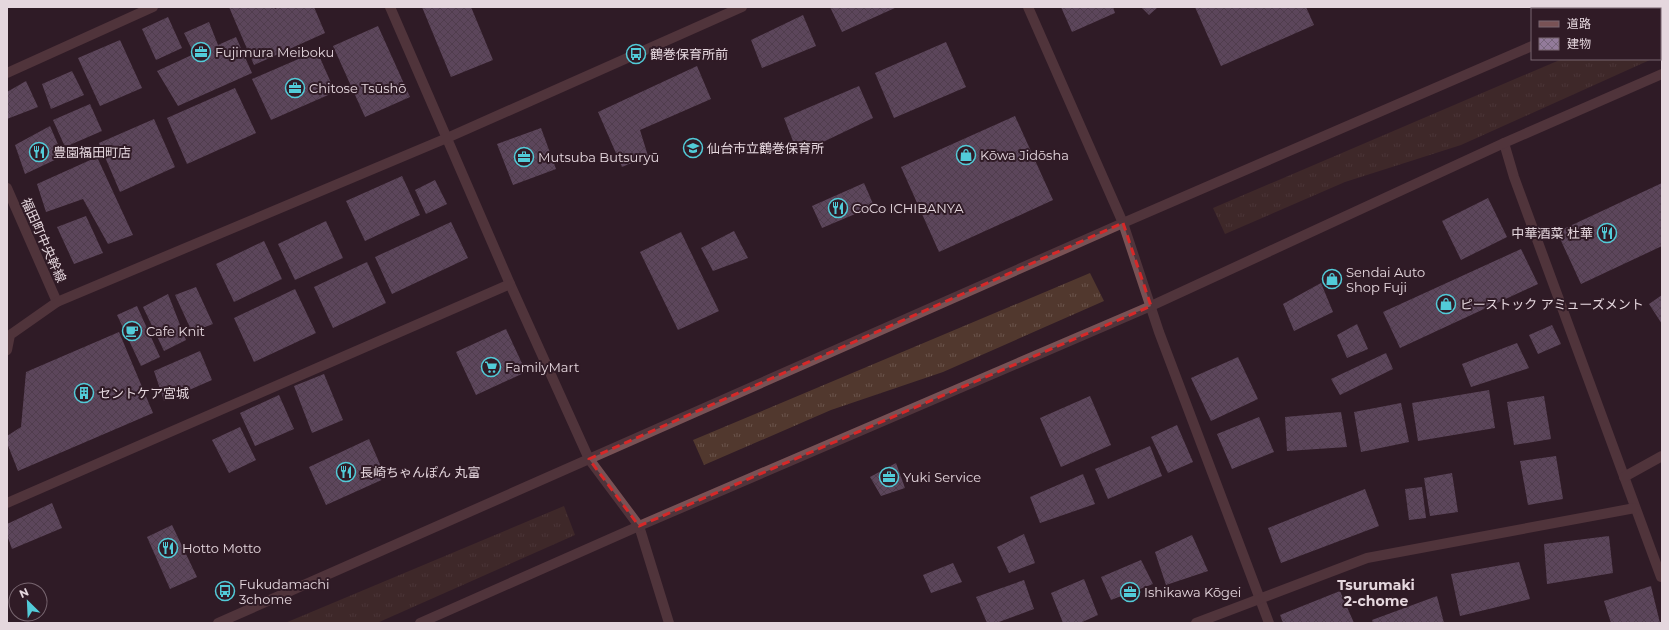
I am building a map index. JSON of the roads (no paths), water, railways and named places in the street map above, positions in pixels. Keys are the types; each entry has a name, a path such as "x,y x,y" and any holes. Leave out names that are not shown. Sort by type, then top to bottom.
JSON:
{"street":[{"path":"7,73 152,7"},
{"path":"390,7 510,284 589,459 639,526 669,623"},
{"path":"7,350 10,335 57,302 447,138 742,7"},
{"path":"1028,7 1123,223 1151,306 1261,598 1269,623"},
{"path":"218,623 1123,223 1531,46"},
{"path":"420,623 639,526 1151,306 1504,143 1662,74"},
{"path":"1504,143 1520,192 1661,578"},
{"name":"福田町中央幹線","path":"7,188 57,302"},
{"path":"7,503 510,284"},
{"path":"1624,477 1662,456"},
{"path":"1196,623 1367,558 1635,508"}],"place":[{"name":"Fujimura Meiboku","path":"201,52"},
{"name":"鶴巻保育所前","path":"636,54"},
{"name":"Chitose Tsūshō","path":"295,88"},
{"name":"仙台市立鶴巻保育所","path":"693,148"},
{"name":"豊園福田町店","path":"39,152"},
{"name":"Kōwa Jidōsha","path":"966,155"},
{"name":"Mutsuba Butsuryū","path":"524,157"},
{"name":"CoCo ICHIBANYA","path":"838,208"},
{"name":"中華酒菜 杜華","path":"1607,233"},
{"name":"Sendai Auto Shop Fuji","path":"1332,279"},
{"name":"ピーストック アミューズメント","path":"1446,304"},
{"name":"Cafe Knit","path":"132,331"},
{"name":"FamilyMart","path":"491,367"},
{"name":"セントケア宮城","path":"84,393"},
{"name":"長崎ちゃんぽん 丸富","path":"346,472"},
{"name":"Yuki Service","path":"889,477"},
{"name":"Hotto Motto","path":"168,548"},
{"name":"Fukudamachi 3chome","path":"225,591"},
{"name":"Ishikawa Kōgei","path":"1130,592"}],"district":[{"name":"Tsurumaki 2-chome","path":"1376,594"}]}
